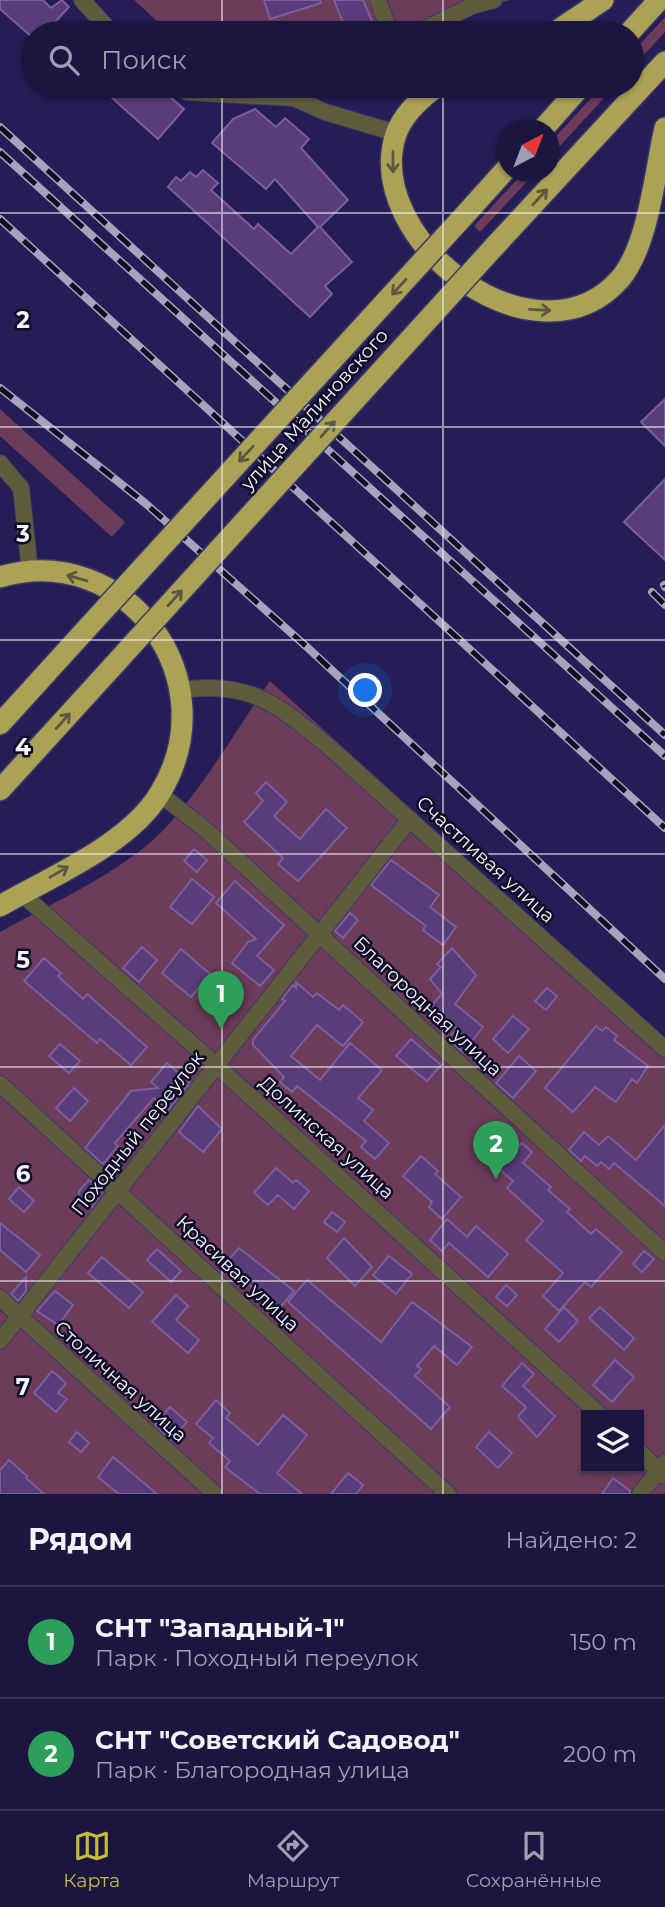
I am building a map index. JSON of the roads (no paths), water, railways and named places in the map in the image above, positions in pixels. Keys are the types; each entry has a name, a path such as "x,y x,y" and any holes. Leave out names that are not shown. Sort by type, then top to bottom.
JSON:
{"highway":[{"path":"572,21 603,0"},
{"path":"640,21 659,0"},
{"name":"улица Малиновского","path":"644,85 665,62"},
{"path":"421,98 396,132 393,171 396,194 408,220 427,248 446,266 487,296 515,307 543,312 566,310 586,303 606,292 629,265 638,246 665,128"},
{"path":"552,119 570,98"},
{"name":"улица Малиновского","path":"0,790 632,98"},
{"name":"улица Малиновского","path":"0,724 497,179"},
{"path":"0,578 30,571 79,578 121,597 140,612 154,630 175,667 182,690 182,736 160,793 127,830 0,906"}],"street":[{"path":"82,0 101,21"},
{"path":"378,0 386,21"},
{"path":"441,21 472,6 494,0"},
{"path":"294,98 325,112 396,132"},
{"path":"4,466 21,488 24,500 30,571"},
{"name":"Счастливая улица","path":"182,690 216,686 234,688 276,704 410,819 665,1049"},
{"name":"Благородная улица","path":"160,793 207,831 665,1253"},
{"name":"Походный переулок","path":"0,1341 410,819"},
{"name":"Долинская улица","path":"22,894 216,1065 595,1410"},
{"name":"Красивая улица","path":"0,1084 447,1494"},
{"name":"Столичная улица","path":"0,1298 215,1494"},
{"path":"640,1494 663,1470 644,1455"}],"railway":[{"path":"0,127 665,735"},
{"path":"0,152 665,756"},
{"path":"0,219 665,828"},
{"path":"0,388 145,503 308,648 665,979"},
{"path":"652,592 665,605"}],"place":[{"name":"СНТ \"Западный-1\"","path":"221,1029"},
{"name":"СНТ \"Советский Садовод\"","path":"496,1179"}]}
